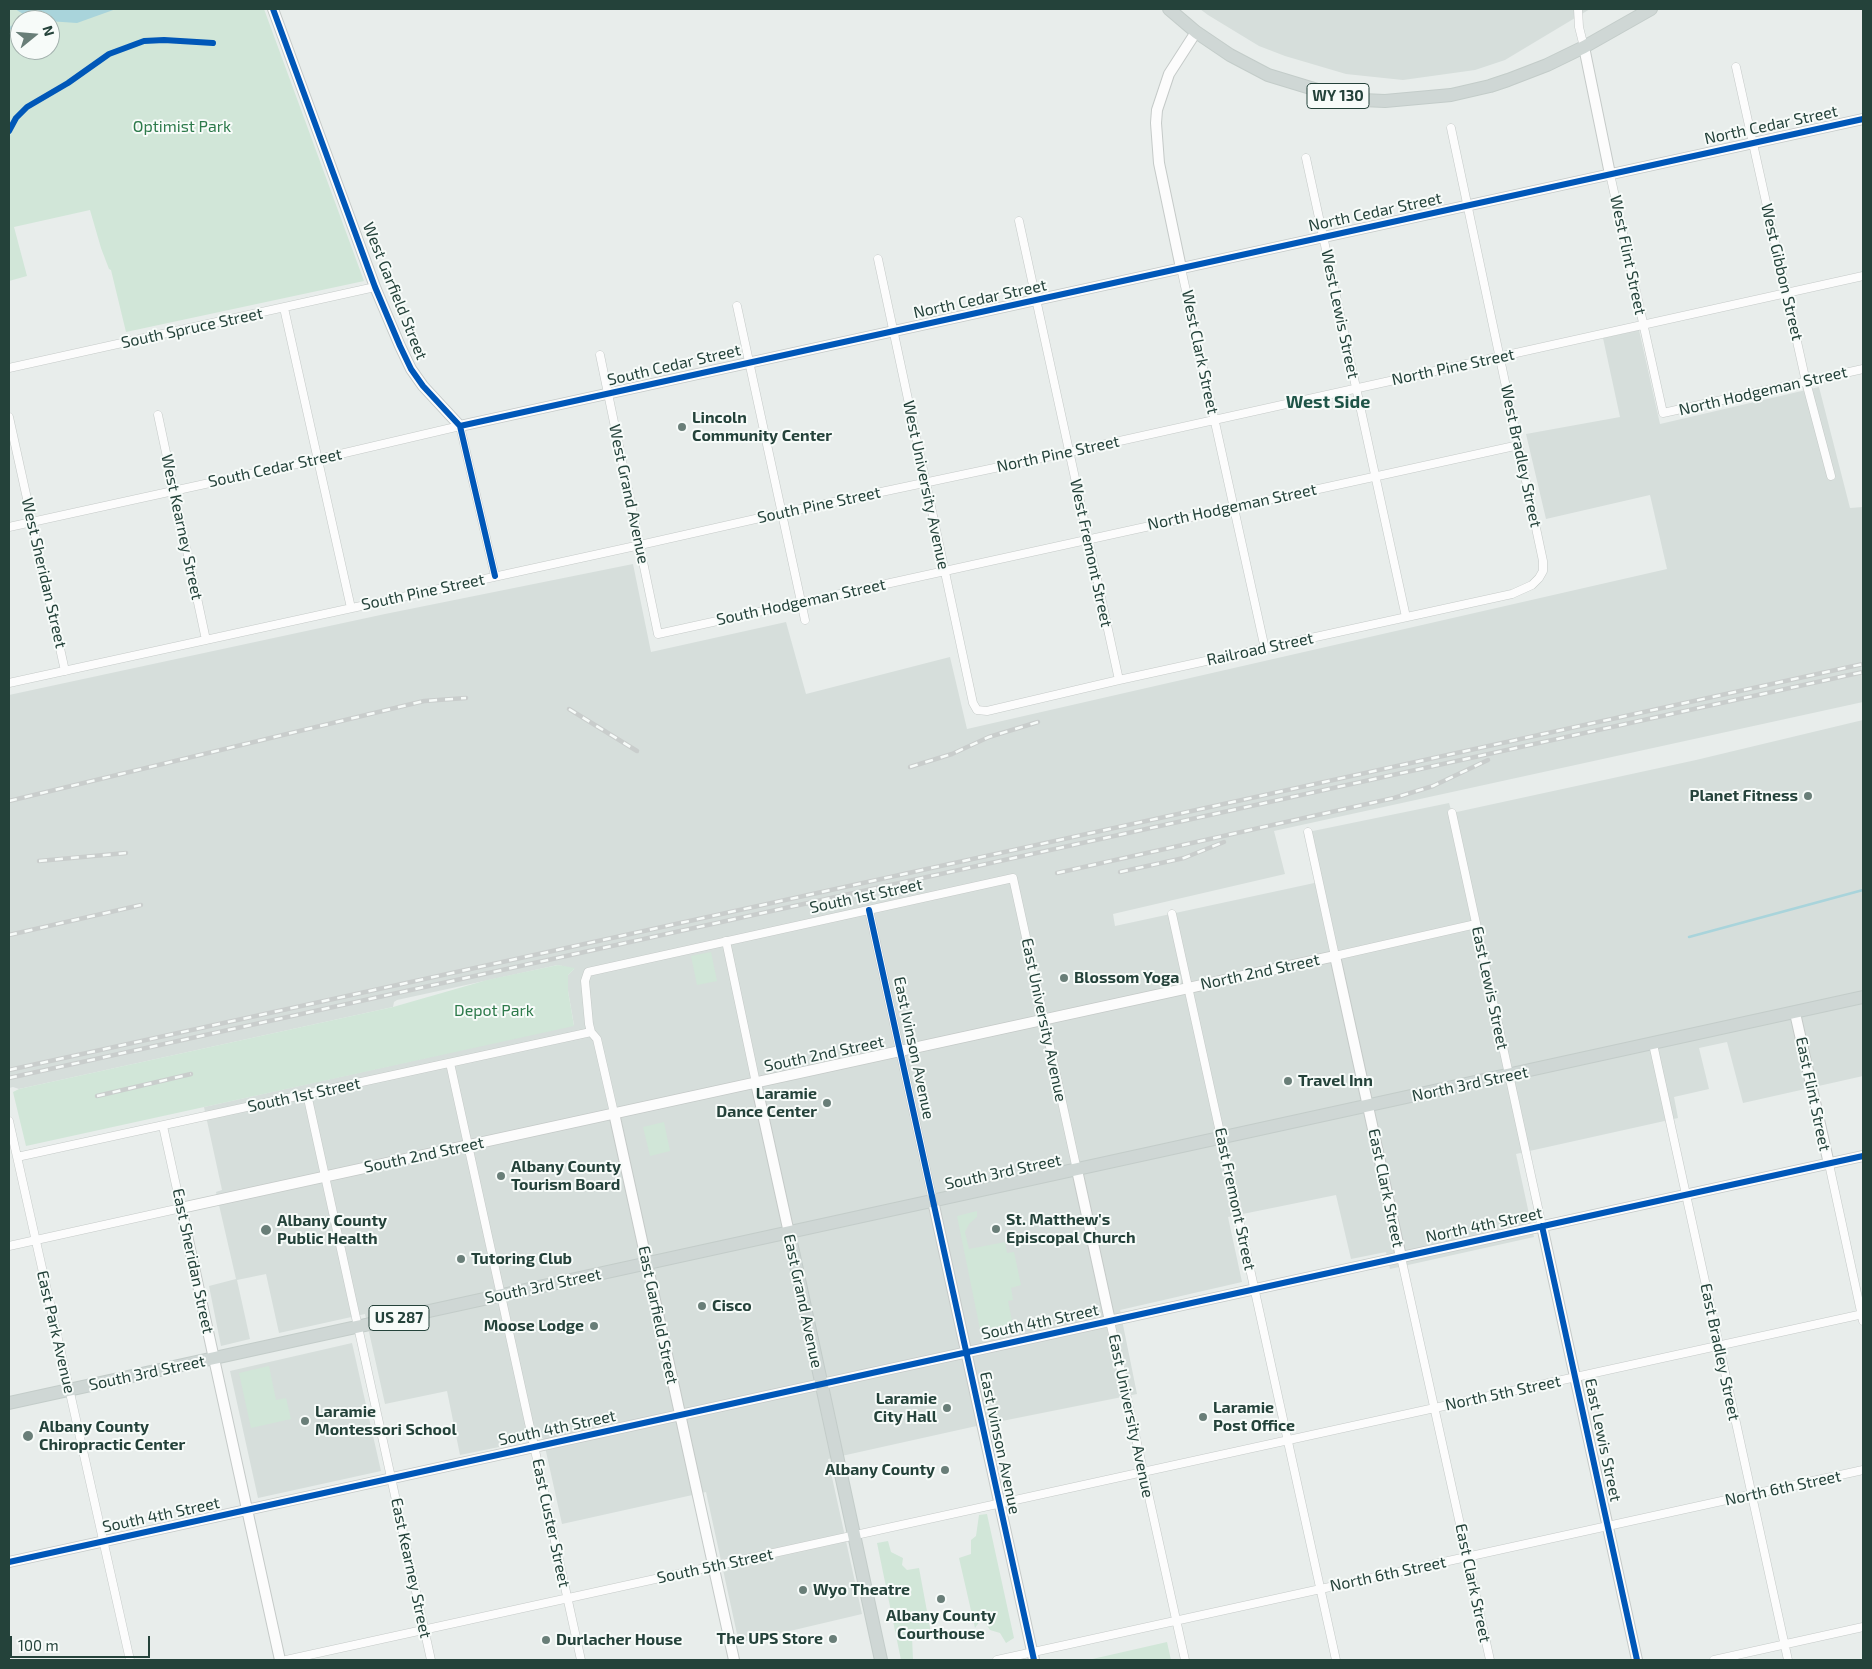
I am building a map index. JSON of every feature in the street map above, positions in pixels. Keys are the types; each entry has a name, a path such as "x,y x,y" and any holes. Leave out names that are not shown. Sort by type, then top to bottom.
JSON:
{"main road":[{"name":"WY 130","path":"1169,9 1196,32 1230,56 1268,75 1337,96 1362,100 1428,98 1490,86 1528,73 1584,47 1651,9"},
{"name":"North 3rd Street","path":"1077,1170 1863,998"},
{"name":"South 3rd Street","path":"9,1403 1077,1170"},
{"name":"East Grand Avenue","path":"788,1233 881,1660"}],"street":[{"name":"West Garfield Street","path":"273,9 375,287 411,369 423,386 460,426 495,576"},
{"name":"West Flint Street","path":"1578,9 1579,28 1663,413"},
{"name":"West Clark Street","path":"1196,32 1169,74 1157,110 1159,163 1265,649"},
{"name":"West Gibbon Street","path":"1736,67 1806,382 1831,476"},
{"name":"North Cedar Street","path":"893,332 1863,119"},
{"name":"West Bradley Street","path":"1451,128 1543,561 1543,570 1539,578"},
{"name":"West Lewis Street","path":"1306,158 1406,617"},
{"name":"West Fremont Street","path":"1020,221 1119,680"},
{"name":"West University Avenue","path":"878,259 973,703 977,710"},
{"name":"North Pine Street","path":"925,482 1070,452 1863,276"},
{"name":"South Spruce Street","path":"9,368 375,287"},
{"path":"737,306 805,620"},
{"path":"284,308 351,608"},
{"name":"South Cedar Street","path":"9,527 749,362 893,332"},
{"name":"West Grand Avenue","path":"600,355 658,634"},
{"name":"North Hodgeman Street","path":"1663,413 1863,369"},
{"name":"West Kearney Street","path":"158,414 206,640"},
{"name":"West Sheridan Street","path":"9,418 65,671"},
{"name":"North Hodgeman Street","path":"945,570 1518,445"},
{"name":"South Pine Street","path":"9,683 925,482"},
{"name":"South Hodgeman Street","path":"658,634 945,570"},
{"name":"Railroad Street","path":"977,710 987,711 1119,680 1512,594 1532,585 1539,578"},
{"name":"East Lewis Street","path":"1452,813 1637,1660"},
{"name":"East Clark Street","path":"1308,832 1490,1660"},
{"name":"South 1st Street","path":"588,972 1013,878"},
{"name":"East University Avenue","path":"1013,878 1185,1660"},
{"name":"East Ivinson Avenue","path":"869,910 1033,1656"},
{"name":"East Fremont Street","path":"1172,914 1336,1660"},
{"name":"North 2nd Street","path":"1044,1020 1476,924"},
{"name":"East Grand Avenue","path":"726,941 788,1233"},
{"name":"East Garfield Street","path":"588,972 585,978 585,1004 591,1032 597,1039 734,1660"},
{"name":"East Flint Street","path":"1795,1013 1863,1317"},
{"name":"South 2nd Street","path":"9,1246 1044,1020"},
{"name":"South 1st Street","path":"17,1157 591,1032"},
{"name":"East Bradley Street","path":"1653,1044 1788,1660"},
{"name":"East Custer Street","path":"450,1064 581,1660"},
{"name":"East Kearney Street","path":"308,1094 431,1660"},
{"name":"East Park Avenue","path":"9,1121 130,1660"},
{"name":"East Sheridan Street","path":"163,1126 280,1660"},
{"name":"North 4th Street","path":"1110,1321 1863,1156"},
{"name":"North 5th Street","path":"1144,1472 1575,1377 1863,1317"},
{"name":"South 4th Street","path":"9,1562 1110,1321"},
{"name":"North 6th Street","path":"997,1660 1033,1656 1176,1621 1863,1470"},
{"name":"South 5th Street","path":"286,1660 1144,1472"},
{"path":"1714,1660 1863,1627"}],"shaded area":[{"path":"1200,9 1590,9 1505,60 1475,70 1403,80 1346,74 1285,56 1259,46"},
{"path":"1639,330 1660,424 1819,387 1850,508 1863,507 1863,702 1274,831 1285,874 1113,914 1115,926 1319,882 1308,832 1449,803 1452,813 1696,760 1863,720 1863,1076 1743,1103 1727,1042 1699,1048 1709,1089 1674,1097 1678,1118 1516,1154 1534,1237 1390,1269 1386,1252 1351,1259 1336,1195 1228,1217 1242,1282 1120,1310 1137,1394 972,1427 828,1459 862,1614 739,1643 706,1492 562,1524 543,1438 460,1455 447,1391 385,1404 365,1314 279,1333 266,1274 237,1280 250,1339 221,1346 209,1286 236,1279 216,1192 222,1190 204,1107 574,1025 568,991 568,975 574,969 558,965 397,1000 394,1002 393,1007 19,1089 9,1088 9,695 385,614 633,564 651,652 786,622 806,694 950,657 967,729 1667,569 1650,495 1546,519 1526,434 1620,417 1603,338"},
{"name":"Laramie Montessori School","path":"352,1343 381,1471 258,1498 230,1371"}],"green space":[{"name":"Optimist Park","path":"9,9 264,9 364,281 126,332 111,270 101,248 90,210 14,227 27,276 9,281"},
{"path":"711,952 717,981 697,985 691,956"},
{"name":"Depot Park","path":"558,965 575,968 568,975 568,991 574,1026 26,1146 13,1092 19,1089 393,1007 487,980"},
{"path":"664,1122 670,1151 650,1156 643,1127"},
{"path":"977,1211 977,1217 969,1224 965,1232 969,1249 1005,1242 1007,1253 1014,1252 1021,1285 1011,1288 1013,1300 1008,1301 1013,1326 981,1334 957,1216"},
{"path":"269,1366 276,1400 286,1398 291,1419 251,1428 239,1373"},
{"path":"987,1514 1014,1638 1006,1643 1000,1633 990,1630 982,1618 975,1628 959,1558 971,1554 971,1540 976,1536 979,1515"},
{"path":"888,1541 891,1552 903,1558 902,1565 907,1570 919,1568 931,1633 912,1636 913,1660 901,1660 877,1543"},
{"path":"1167,1642 1171,1660 1088,1660"}],"water":[{"path":"15,9 116,9 77,23 60,22 60,10"}],"waterway":[{"path":"1689,937 1863,890"}],"railway":[{"path":"9,1070 1863,664"},
{"path":"9,1078 1863,672"},
{"path":"9,801 424,701 466,698"},
{"path":"569,709 637,751"},
{"path":"910,767 952,754 989,737 1038,722"},
{"path":"1057,873 1394,798 1433,786 1488,760"},
{"path":"1120,872 1184,858 1224,842"},
{"path":"39,861 126,853"},
{"path":"9,935 141,905"},
{"path":"97,1096 191,1074"}],"cycle path":[{"path":"273,9 375,287 400,346 411,369 423,386 460,426 495,576"},
{"path":"9,131 16,118 27,107 68,83 109,54 144,41 164,40 213,43"},
{"path":"460,426 1863,119"},
{"path":"869,910 1034,1660"},
{"path":"9,1562 1863,1156"},
{"path":"1542,1226 1637,1660"}],"place":[{"name":"Lincoln Community Center","path":"682,427"},
{"name":"Planet Fitness","path":"1808,796"},
{"name":"Blossom Yoga","path":"1064,978"},
{"name":"Travel Inn","path":"1288,1081"},
{"name":"Laramie Dance Center","path":"827,1103"},
{"name":"Albany County Tourism Board","path":"501,1176"},
{"name":"St. Matthew's Episcopal Church","path":"996,1229"},
{"name":"Albany County Public Health","path":"266,1230"},
{"name":"Tutoring Club","path":"461,1259"},
{"name":"Cisco","path":"702,1306"},
{"name":"Moose Lodge","path":"594,1326"},
{"name":"Laramie City Hall","path":"947,1408"},
{"name":"Laramie Post Office","path":"1203,1417"},
{"name":"Laramie Montessori School","path":"305,1421"},
{"name":"Albany County Chiropractic Center","path":"28,1436"},
{"name":"Albany County","path":"945,1470"},
{"name":"Wyo Theatre","path":"803,1590"},
{"name":"Albany County Courthouse","path":"941,1599"},
{"name":"The UPS Store","path":"833,1639"},
{"name":"Durlacher House","path":"546,1640"}],"district":[{"name":"West Side","path":"1328,402"}]}
